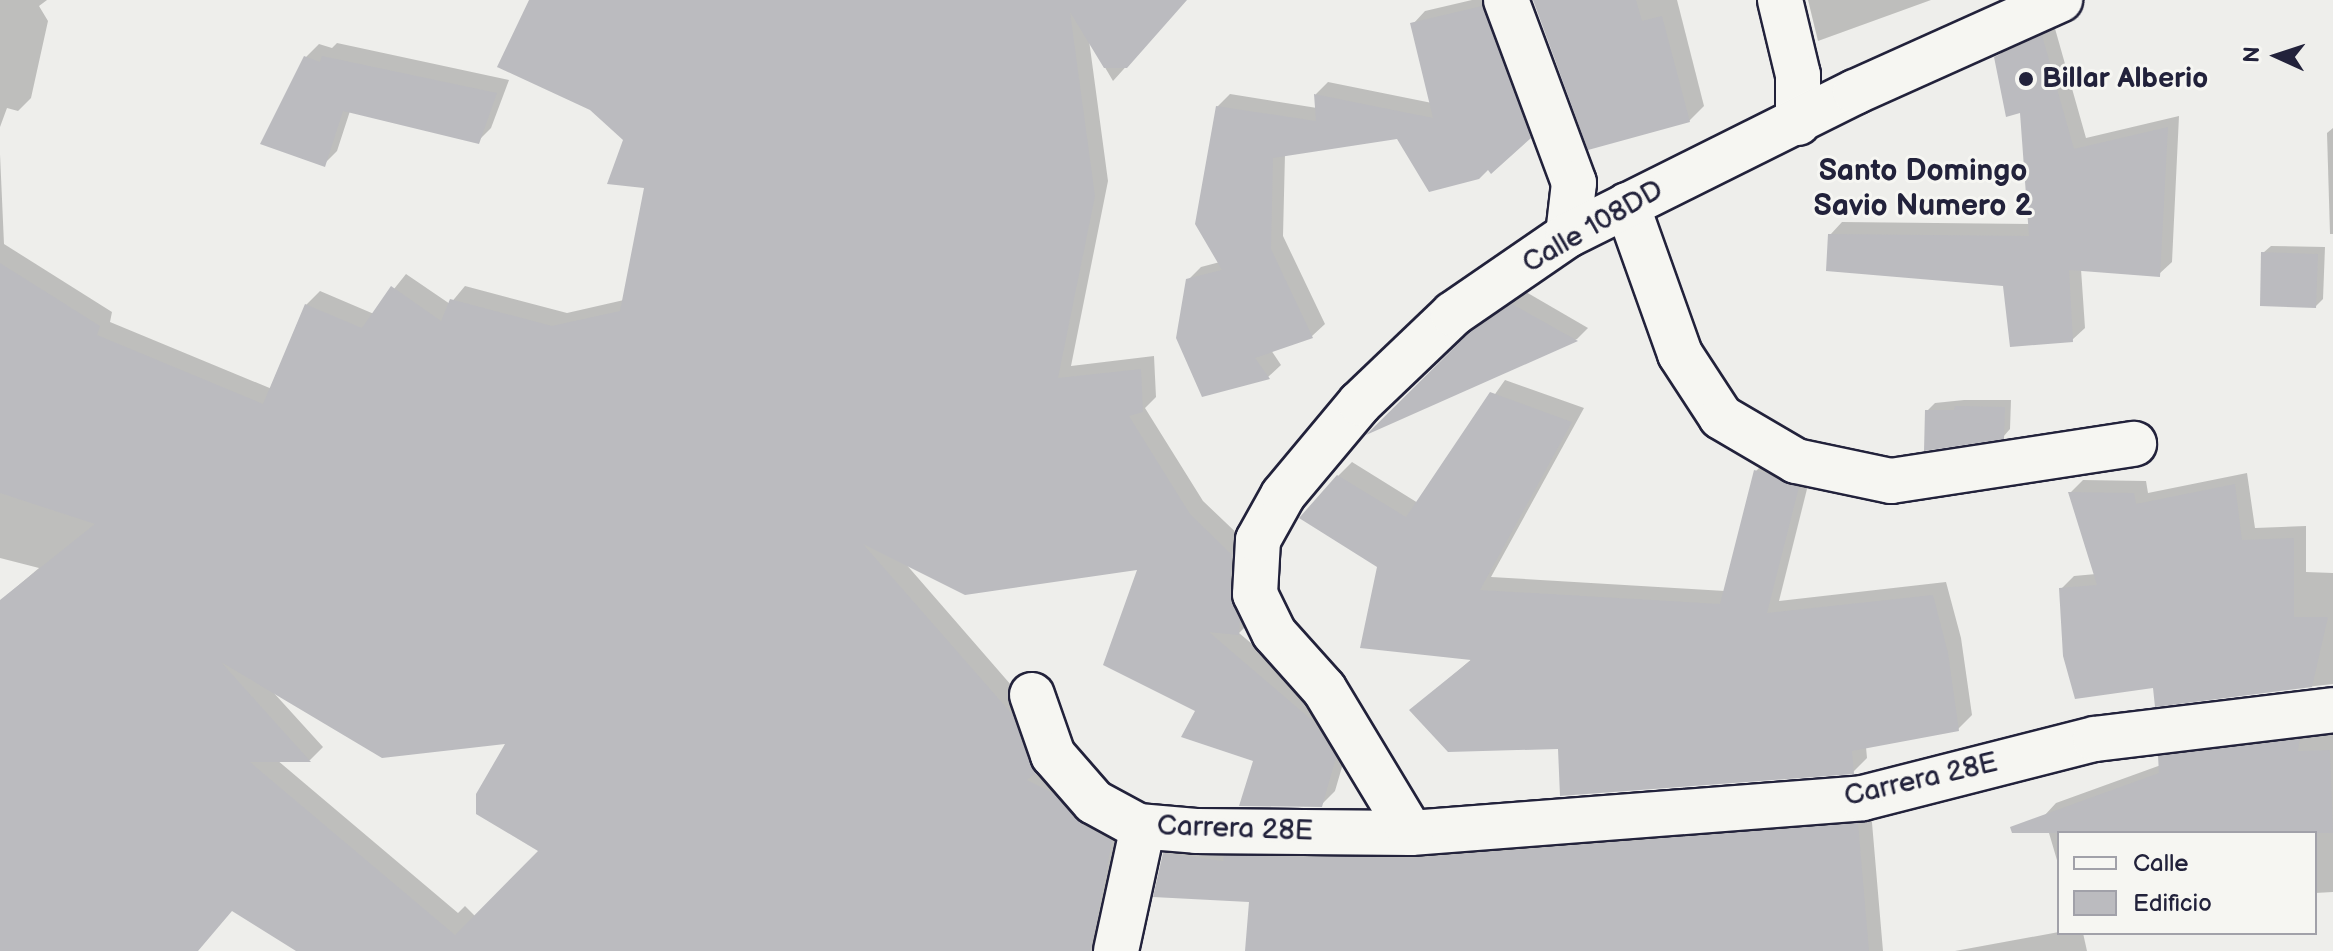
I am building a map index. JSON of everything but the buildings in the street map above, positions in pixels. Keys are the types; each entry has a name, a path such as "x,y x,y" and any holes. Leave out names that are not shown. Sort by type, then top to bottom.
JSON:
{"street":[{"path":"1506,0 1574,183 1568,235"},
{"path":"1780,0 1798,75 1798,123"},
{"name":"Calle 108DD","path":"1411,833 1324,689 1274,633 1255,594 1258,540 1283,495 1360,403 1453,314 1568,235 2060,0"},
{"path":"1627,205 1680,354 1721,417 1796,461 1891,481 2134,444"},
{"name":"Carrera 28E","path":"1032,695 1053,755 1094,802 1138,826 1411,833 1863,798 2095,739 2333,710"},
{"path":"1116,951 1138,826"}],"place":[{"name":"Billar Alberio","path":"2026,79"}],"district":[{"name":"Santo Domingo Savio Numero 2","path":"1923,188"}]}
